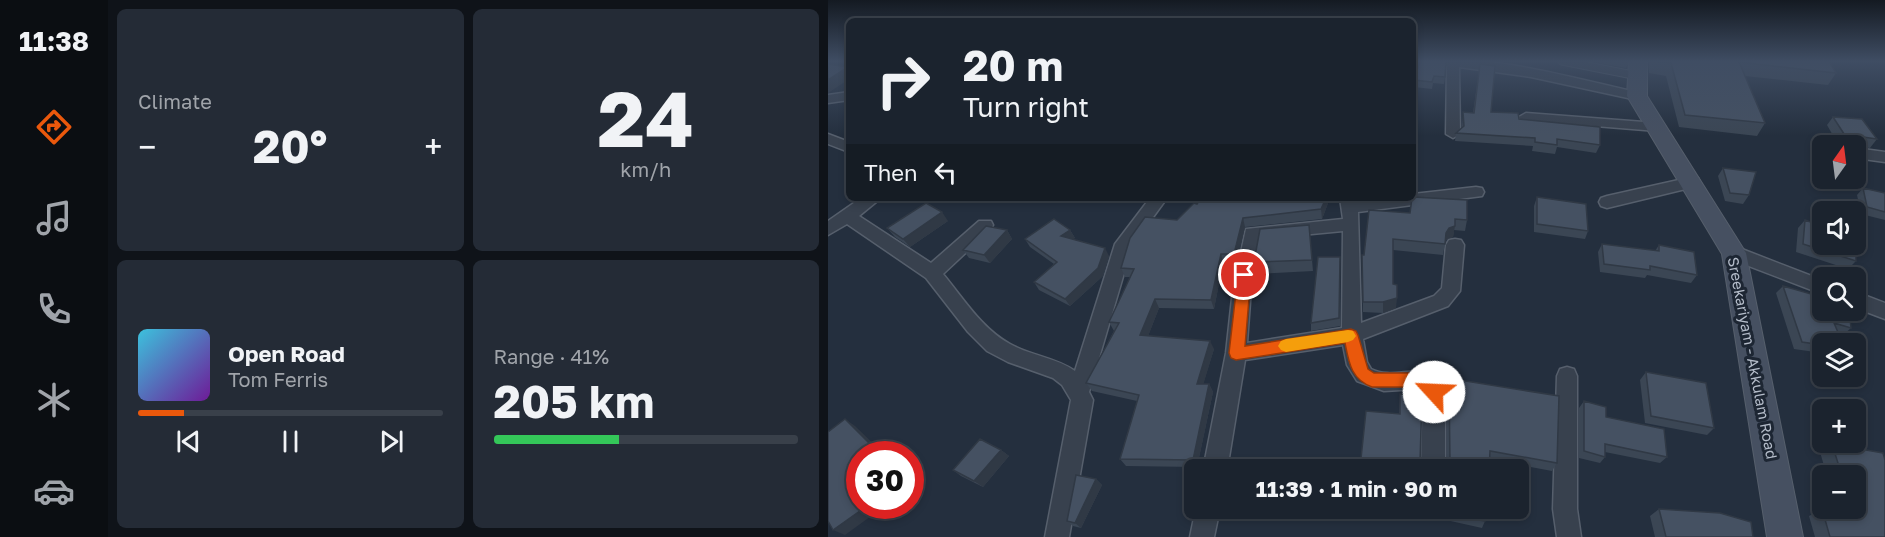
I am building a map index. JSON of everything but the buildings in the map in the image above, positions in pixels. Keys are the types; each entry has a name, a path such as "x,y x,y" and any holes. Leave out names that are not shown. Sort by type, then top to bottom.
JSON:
{"main road":[{"name":"Sreekariyam - Akkulam Road","path":"1641,86 1657,127 1734,253 1785,537"}],"street":[{"path":"1449,86 1453,134"},
{"path":"828,99 846,96"},
{"path":"1526,117 1657,127"},
{"path":"828,139 846,146"},
{"path":"1866,154 1885,157"},
{"path":"1607,202 1692,182"},
{"path":"1416,201 1476,192"},
{"path":"868,201 835,222 932,273 984,337 1004,351 1056,369 1076,383 1082,400 1058,537"},
{"path":"1079,391 1124,243 1157,201"},
{"path":"1147,213 1167,201"},
{"path":"1217,459 1236,353 1242,288 1252,233 1350,210 1413,201"},
{"path":"1350,210 1351,335 1357,365 1362,374 1372,380 1423,380 1430,384 1434,392 1433,459"},
{"path":"932,273 985,225"},
{"path":"1236,353 1351,335 1441,301 1450,291 1455,245"},
{"path":"1734,253 1812,284"},
{"path":"1866,304 1885,311"},
{"path":"1567,376 1565,509 1569,537"},
{"path":"1202,537 1206,519"}],"slow traffic":[{"path":"1286,346 1348,336"}],"route":[{"path":"1244,275 1236,353 1351,335 1357,365 1362,374 1372,380 1423,380 1430,384 1434,392"}]}
